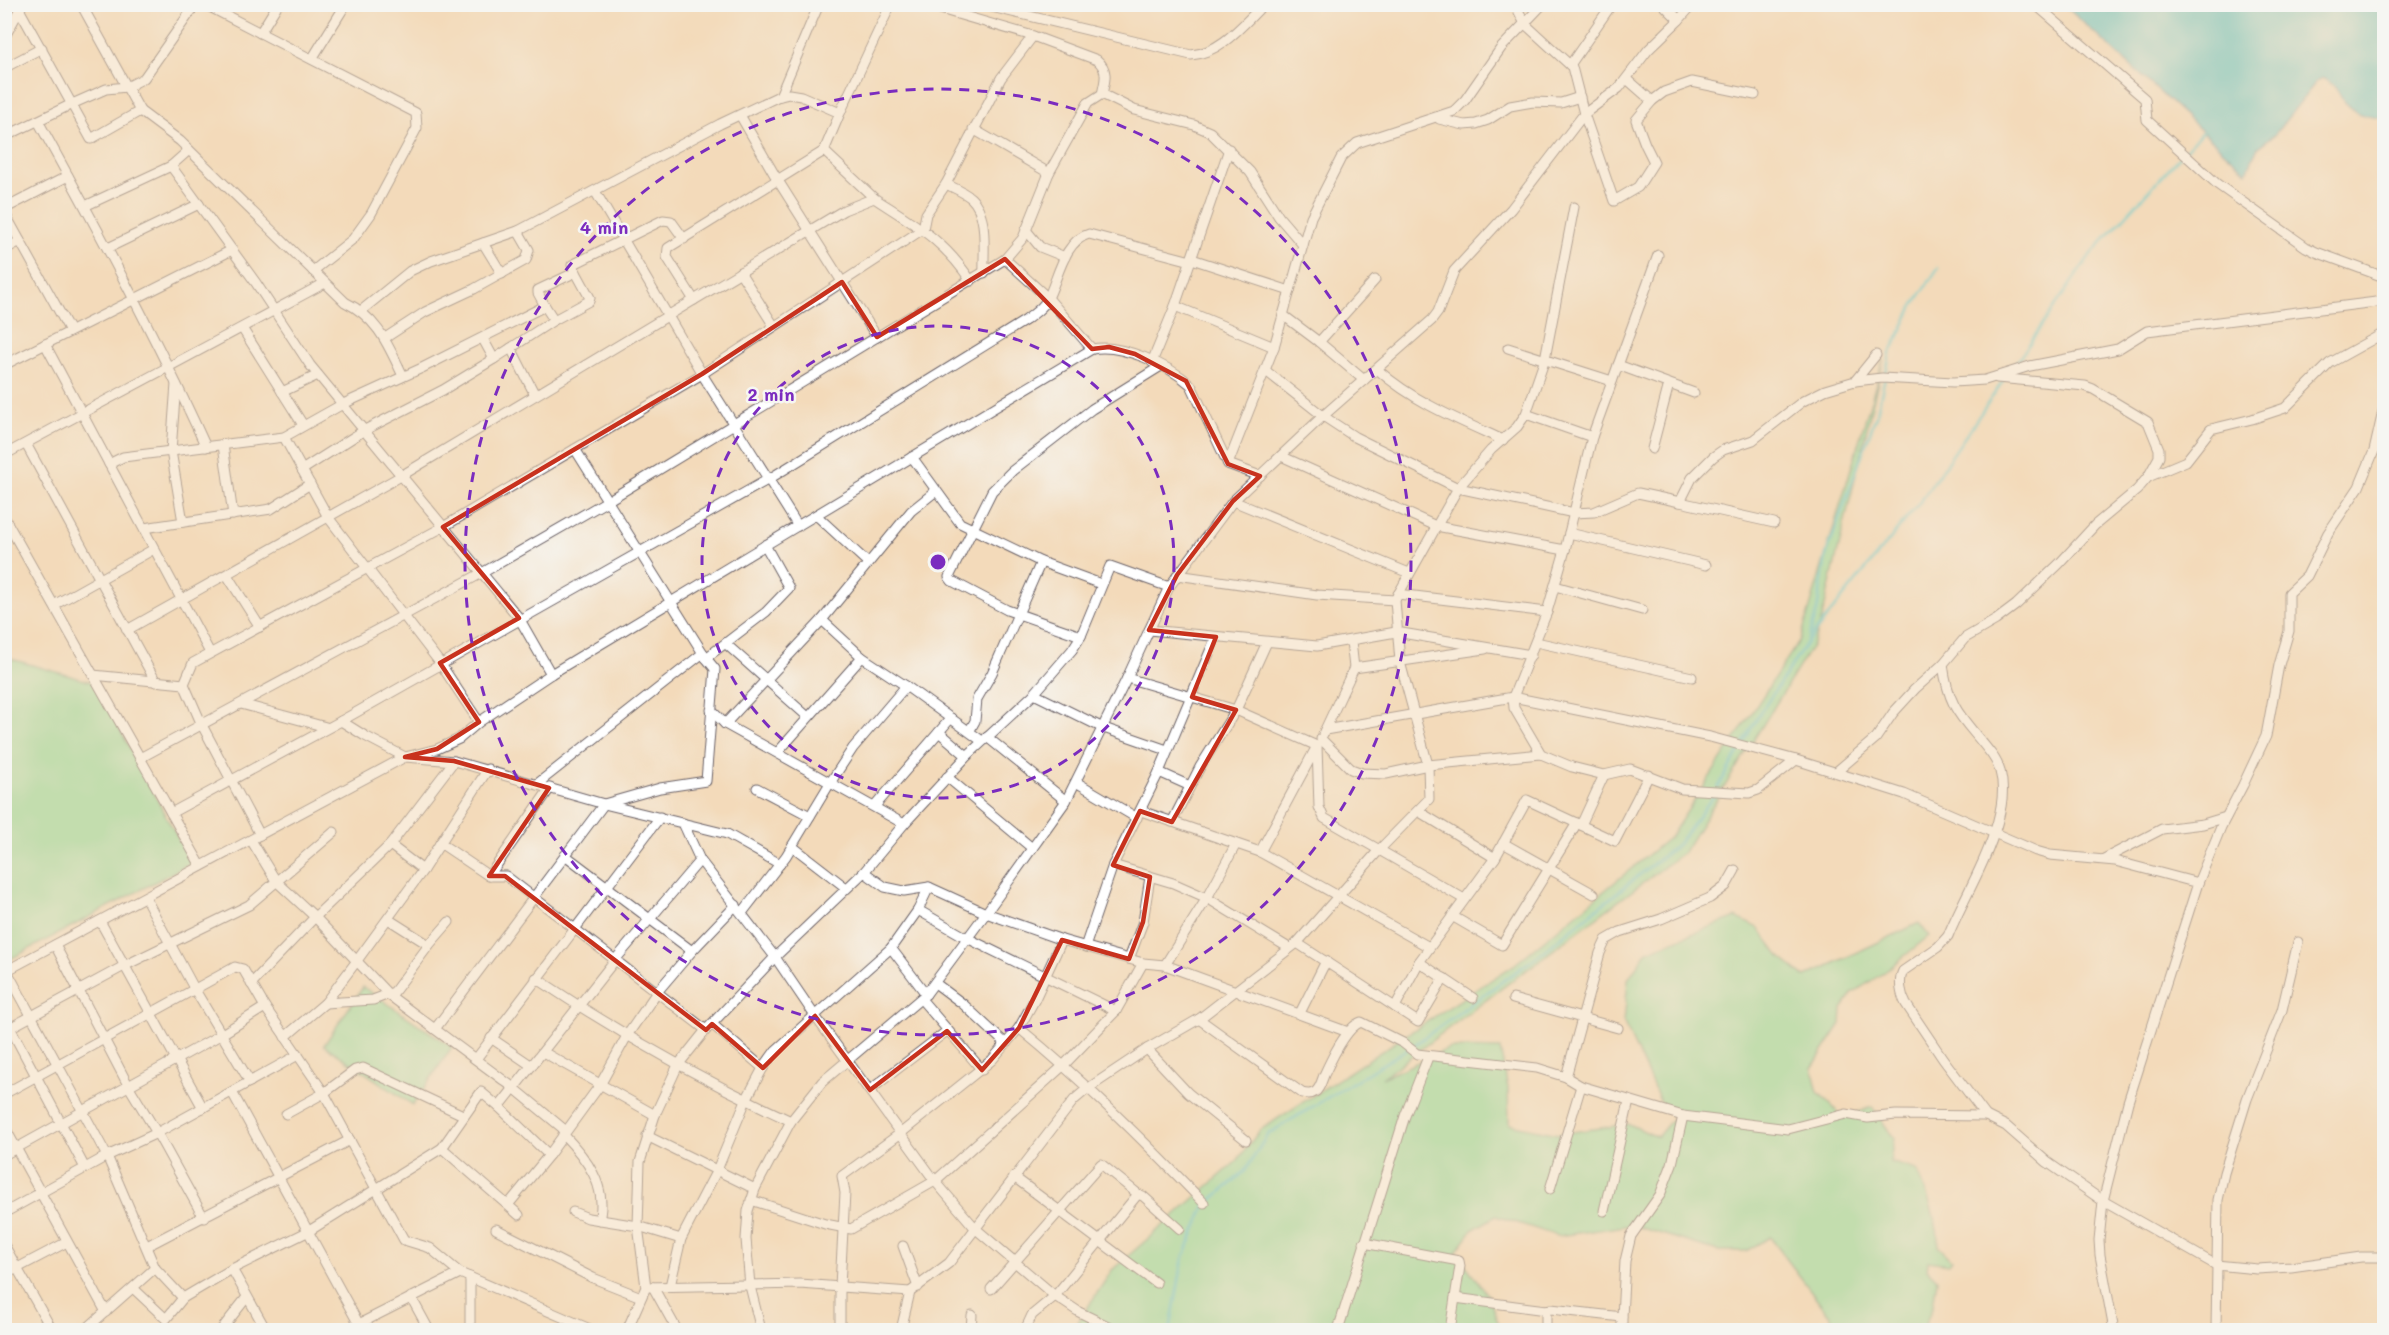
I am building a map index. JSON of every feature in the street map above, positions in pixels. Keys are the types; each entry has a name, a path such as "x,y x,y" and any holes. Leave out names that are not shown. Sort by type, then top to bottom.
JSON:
{"street":[{"path":"81,4 140,111 189,150 345,302 362,310 385,338 403,376"},
{"path":"4,138 106,89 127,87 144,78 196,4"},
{"path":"260,33 278,4"},
{"path":"312,59 346,4"},
{"path":"780,96 819,4"},
{"path":"694,300 667,257 668,248 824,151 891,4"},
{"path":"140,758 404,617 609,500 984,273 1017,248 1049,173 1088,103 1102,94 1106,75 1104,67 1099,62 1033,36 923,4"},
{"path":"979,4 1191,55 1206,53 1223,43 1264,4"},
{"path":"1020,15 1022,4"},
{"path":"1515,4 1524,24 1570,65 1614,201 1638,187 1654,162 1636,120 1652,101 1664,92 1692,82 1755,95"},
{"path":"1228,464 1266,371 1314,208 1347,151 1357,143 1449,114 1461,104 1501,48 1543,4"},
{"path":"1570,65 1612,4"},
{"path":"1663,4 1679,20"},
{"path":"761,1330 750,1286 746,1239 751,1200 790,1121 819,1085 924,997 986,913 1066,801 1169,587 1233,501 1323,416 1436,316 1454,271 1511,209 1584,114 1613,93 1627,79 1648,50 1693,4"},
{"path":"2036,4 2145,99 2147,120 2217,184 2316,252 2385,277"},
{"path":"210,6 416,113 417,128 371,214 353,239 312,271"},
{"path":"21,7 91,139 140,111"},
{"path":"4,38 21,7"},
{"path":"260,835 202,724 184,684 193,663 443,527 702,374 922,229 926,214 946,184 1001,78 1033,36"},
{"path":"4,68 42,48"},
{"path":"1627,79 1652,101"},
{"path":"362,310 410,271 518,231 780,96 789,94 801,96 840,113"},
{"path":"1102,94 1134,110 1203,128 1216,136 1258,182 1279,217 1303,245"},
{"path":"1437,118 1470,125 1488,120 1510,106 1533,102 1561,104 1580,97"},
{"path":"740,115 809,231 878,337"},
{"path":"38,121 135,300 206,447"},
{"path":"973,129 1049,173"},
{"path":"1081,636 1000,607 949,579 989,494 1012,471 1092,408 1157,364 1229,149"},
{"path":"85,206 171,166 189,150"},
{"path":"824,151 874,198 922,229 953,256 970,281"},
{"path":"171,166 341,405 519,618 551,674"},
{"path":"68,176 4,210 70,332"},
{"path":"946,184 968,196 977,207 982,224 984,273"},
{"path":"595,191 702,374 798,526"},
{"path":"127,630 401,476 844,210 874,198"},
{"path":"108,248 199,204"},
{"path":"627,1330 641,1297 650,1287 840,1286 914,1289 950,1263 1067,1107 1087,1089 1147,1049 1199,1019 1293,945 1380,849 1418,811 1430,795 1428,765 1400,662 1396,632 1397,597 1458,488 1491,450 1517,427 1526,414 1545,359 1574,207"},
{"path":"302,470 363,431 443,390 590,300 572,265 667,220 671,221 684,239"},
{"path":"1026,230 1040,247 1065,257"},
{"path":"385,338 425,312 526,260 529,250 518,231"},
{"path":"171,813 326,727 341,721 519,618 769,479 1026,320 1048,298 1065,257 1077,240 1089,234 1192,260 1290,291"},
{"path":"4,250 20,241"},
{"path":"483,243 501,274"},
{"path":"4,365 232,250"},
{"path":"1541,754 1517,716 1513,697 1547,612 1565,550 1592,438 1658,255"},
{"path":"1005,259 1048,298 1092,349"},
{"path":"554,320 538,290 576,272"},
{"path":"740,272 774,326"},
{"path":"1319,342 1375,280"},
{"path":"4,455 324,283"},
{"path":"1680,502 1692,478 1723,450 1753,440 1816,393 1855,381 1882,378 1966,382 1994,378 2030,366 2118,349 2147,332 2385,301"},
{"path":"109,464 123,458 284,437 341,405 483,339 545,306"},
{"path":"1175,306 1274,347"},
{"path":"1283,315 1364,380"},
{"path":"242,328 303,425"},
{"path":"2148,477 2186,461 2211,429 2253,419 2284,408 2330,363 2385,333"},
{"path":"483,339 494,359"},
{"path":"45,344 210,653"},
{"path":"512,348 535,395"},
{"path":"183,1298 155,1268 107,1156 6,971 405,757 437,749 459,739 479,722 551,674 1092,349 1117,348 1157,364 1191,385 1228,464 1260,476"},
{"path":"1508,348 1612,381"},
{"path":"1855,381 1876,355"},
{"path":"1618,365 1694,393"},
{"path":"1377,370 1426,404 1503,440"},
{"path":"1266,371 1323,416 1355,437 1458,488 1574,513 1600,510 1638,494 1774,523"},
{"path":"282,392 318,375"},
{"path":"1836,772 1876,738 1893,712 1914,689 1943,664 1965,638 2016,605 2095,525 2138,490 2159,457 2159,448 2148,422 2085,386 1994,378"},
{"path":"176,381 171,451 183,522"},
{"path":"1652,449 1669,384"},
{"path":"2114,1330 2099,1240 2103,1201 2128,1102 2198,883 2226,817 2268,731 2279,665 2289,631 2289,593 2307,576 2328,533 2359,488 2374,451 2385,407"},
{"path":"1526,414 1592,438"},
{"path":"284,437 328,517 440,663 479,722"},
{"path":"26,444 156,682"},
{"path":"223,445 233,515"},
{"path":"435,1029 604,804 660,788 706,782 715,669 575,449"},
{"path":"1281,456 1436,526 1565,550"},
{"path":"912,457 960,523 1041,562 1101,584"},
{"path":"144,528 271,509 310,484"},
{"path":"725,724 822,620 867,562 911,511 936,491"},
{"path":"1233,501 1409,573"},
{"path":"816,515 867,562"},
{"path":"4,517 201,866"},
{"path":"1569,533 1706,565"},
{"path":"537,784 705,656 726,644 766,612 789,588 765,545"},
{"path":"54,605 154,549"},
{"path":"970,730 975,721 977,699 992,673 1041,562"},
{"path":"676,1330 650,1287 638,1226 640,1162 655,1115 678,1065 709,1027 775,957 845,887 864,872 904,824 967,756 1034,694 1072,650 1081,636 1101,584 1112,566 1169,587"},
{"path":"227,575 260,627"},
{"path":"1177,575 1317,595 1397,597 1547,612"},
{"path":"1555,586 1642,610"},
{"path":"822,620 862,657 985,739 1066,801"},
{"path":"1149,630 1317,646 1396,632 1531,655"},
{"path":"1085,947 1113,866 1159,772 1216,637"},
{"path":"1260,852 1321,738 1354,668 1351,640"},
{"path":"1172,822 1206,757 1236,710 1267,642"},
{"path":"1536,642 1692,677"},
{"path":"726,644 808,717"},
{"path":"1354,668 1493,648"},
{"path":"778,752 862,657"},
{"path":"1943,664 1946,687 1953,706 1994,757 2001,771 2002,804 1994,833 1945,941 1903,971 1901,978 1906,1004 1943,1059 1986,1116"},
{"path":"93,675 184,684"},
{"path":"1127,678 1321,738 1351,769 1362,773 1393,773 1428,765 1541,754 1572,767 1604,776 1630,769 1686,790 1707,789 1749,793 1760,788 1796,760"},
{"path":"508,1205 549,1155 600,1084 628,1034 657,992 692,951 739,909 780,864 858,742 906,686"},
{"path":"1034,694 1101,728 1167,750"},
{"path":"1321,738 1414,714 1513,697 1710,737 1796,760 1904,794 2043,854 2104,860 2198,883"},
{"path":"241,704 326,727"},
{"path":"711,710 725,724 904,824"},
{"path":"874,806 951,718"},
{"path":"341,721 405,757 454,761 604,804 727,834 780,864"},
{"path":"939,732 967,756"},
{"path":"1321,738 1321,812 1328,820 1464,899"},
{"path":"251,984 315,917 390,845 454,761"},
{"path":"285,1037 325,1003 423,870 488,770"},
{"path":"1159,772 1190,786"},
{"path":"1395,1007 1429,947 1495,858 1527,800 1615,841 1649,775"},
{"path":"1452,916 1503,945 1579,824 1604,776"},
{"path":"947,777 1032,848"},
{"path":"1076,782 1139,814 1172,822 1260,852 1429,947"},
{"path":"489,876 549,788"},
{"path":"757,788 810,816"},
{"path":"1418,811 1495,858"},
{"path":"476,1059 660,817"},
{"path":"2104,860 2162,829 2203,824 2226,817"},
{"path":"683,823 700,860 775,957 935,1181 976,1229 1055,1296 1079,1312 1116,1330"},
{"path":"8,1029 124,966 249,905 334,832"},
{"path":"251,840 276,881 315,917 389,994 514,1088 564,1133 580,1151 599,1187 602,1209 599,1220"},
{"path":"440,843 489,876 506,876 657,992 709,1027 763,1068"},
{"path":"1503,843 1594,894"},
{"path":"1165,965 1207,898 1236,844"},
{"path":"390,845 423,870"},
{"path":"792,846 845,887"},
{"path":"565,855 692,951"},
{"path":"499,1107 615,960 700,860"},
{"path":"1113,866 1173,883 1207,898 1326,961 1418,1022 1444,978"},
{"path":"1566,1077 1581,1017 1600,952 1606,940 1620,932 1662,919 1710,898 1725,886 1736,870"},
{"path":"864,872 885,887 904,891 929,888 986,913 1062,940 1143,963 1165,965 1348,1032"},
{"path":"1129,959 1143,922 1150,877"},
{"path":"670,1286 681,1239 717,1170 746,1100 763,1068 776,1050 891,948 918,910 929,888"},
{"path":"145,897 195,990 250,1082"},
{"path":"918,910 967,938 1116,1011"},
{"path":"388,919 429,945"},
{"path":"100,921 203,1108"},
{"path":"325,1003 373,1000 389,994 399,987 429,945 449,922"},
{"path":"840,1330 845,1194 842,1176 982,1070 1019,1028 1062,940"},
{"path":"2216,1330 2218,1200 2247,1099 2282,1010 2298,942"},
{"path":"55,945 128,1085 158,1133 204,1218"},
{"path":"891,948 947,1031 982,1070"},
{"path":"1300,1013 1326,961"},
{"path":"1419,962 1473,998"},
{"path":"751,1200 844,1229 859,1226 935,1181 1064,1065 1116,1011 1143,963"},
{"path":"4,1094 235,967 243,969 265,1007 324,1093 404,1240 430,1248 460,1274 592,1330"},
{"path":"536,978 678,1065 790,1121"},
{"path":"935,983 963,1004 1006,1044"},
{"path":"1513,999 1618,1028"},
{"path":"4,1155 222,1034 265,1007"},
{"path":"4,1016 8,1029 37,1076 85,1168"},
{"path":"1199,1019 1302,1093 1310,1094 1318,1089 1348,1032 1355,1024 1361,1022 1403,1043 1417,1054 1537,1068 1566,1077 1581,1086 1683,1116 1788,1129 1846,1114 1868,1118 1896,1115 1986,1116 2006,1126 2047,1162 2103,1201 2216,1266 2257,1269 2291,1267 2361,1257 2385,1257"},
{"path":"1019,1028 1064,1065 1128,1125 1204,1203"},
{"path":"870,1090 947,1031"},
{"path":"491,1038 532,1066"},
{"path":"1147,1049 1188,1093 1246,1140"},
{"path":"543,1052 655,1115"},
{"path":"4,1213 107,1156 158,1133 298,1055"},
{"path":"1338,1330 1405,1116 1428,1057"},
{"path":"286,1114 324,1093 355,1070 363,1068 463,1115"},
{"path":"1550,1190 1581,1086"},
{"path":"232,1092 361,1327 411,1297 460,1274"},
{"path":"133,1288 166,1319 183,1298 231,1269 309,1231 442,1148 481,1092 549,1155"},
{"path":"1604,1211 1629,1101"},
{"path":"1622,1330 1625,1261 1631,1236 1660,1195 1672,1164 1683,1116"},
{"path":"4,1126 106,1312"},
{"path":"647,1136 755,1189"},
{"path":"147,1246 350,1140"},
{"path":"442,1148 519,1215"},
{"path":"991,1289 1014,1260 1101,1164 1143,1196 1180,1229"},
{"path":"1014,1177 1156,1283"},
{"path":"1025,1330 1032,1315 1055,1296 1138,1194"},
{"path":"573,1212 588,1218 638,1226 681,1239"},
{"path":"496,1229 593,1278 641,1297"},
{"path":"4,1275 67,1242"},
{"path":"1364,1243 1459,1261 1450,1330"},
{"path":"4,1245 52,1330"},
{"path":"901,1330 914,1289 903,1246"},
{"path":"85,1330 155,1268"},
{"path":"231,1269 266,1330"},
{"path":"469,1330 470,1277"},
{"path":"221,1330 247,1297"},
{"path":"411,1297 429,1330"},
{"path":"1455,1298 1622,1317"},
{"path":"1546,1310 1546,1330"},
{"path":"971,1330 972,1315"},
{"path":"566,1330 569,1319"}],"highlighted area":[{"path":"1005,259 1092,349 1109,347 1135,354 1186,381 1228,464 1260,476 1233,501 1177,575 1149,630 1216,637 1192,697 1236,710 1172,822 1140,811 1113,865 1150,877 1143,922 1129,959 1062,940 1019,1028 982,1070 947,1031 870,1090 815,1016 763,1068 712,1024 706,1030 505,876 489,876 549,788 454,761 405,757 437,749 479,722 440,663 519,618 443,527 702,374 842,282 877,337"}],"green space":[{"path":"1883,360 1822,618 1812,646 1684,852 1382,1078 1450,1048 1500,1049 1508,1088 1509,1124 1558,1134 1629,1124 1657,1137 1674,1117 1661,1103 1624,1023 1628,979 1647,951 1736,917 1758,928 1781,958 1805,977 1919,923 1929,936 1886,971 1853,993 1842,1009 1841,1024 1812,1068 1818,1092 1844,1118 1872,1107 1894,1138 1890,1162 1917,1170 1934,1218 1939,1247 1952,1260 1949,1264 1928,1261 1927,1269 1937,1279 1933,1305 1924,1328 1919,1330 1838,1330 1833,1320 1770,1237 1746,1251 1718,1251 1632,1225 1558,1236 1496,1216 1472,1230 1456,1252 1488,1295 1501,1330 1073,1330 1112,1270 1237,1161 1260,1130 1514,965 1671,836 1801,638"},
{"path":"4,657 95,683 191,863 5,962"},
{"path":"363,987 452,1047 413,1105 324,1045"}],"water":[{"path":"2064,5 2384,5 2384,118 2356,112 2344,102 2336,88 2322,78 2316,82 2275,134 2258,147 2247,172"}],"waterway":[{"path":"2012,369 2091,254 2202,132"},
{"path":"1809,638 1817,611 1826,555 1877,413 1890,354 1913,306 1938,268"},
{"path":"1718,788 1759,715 1808,641 1920,502 2003,381"},
{"path":"1170,1330 1183,1259 1205,1206 1245,1171 1268,1134 1414,1045 1539,955 1678,844 1715,794"}]}
